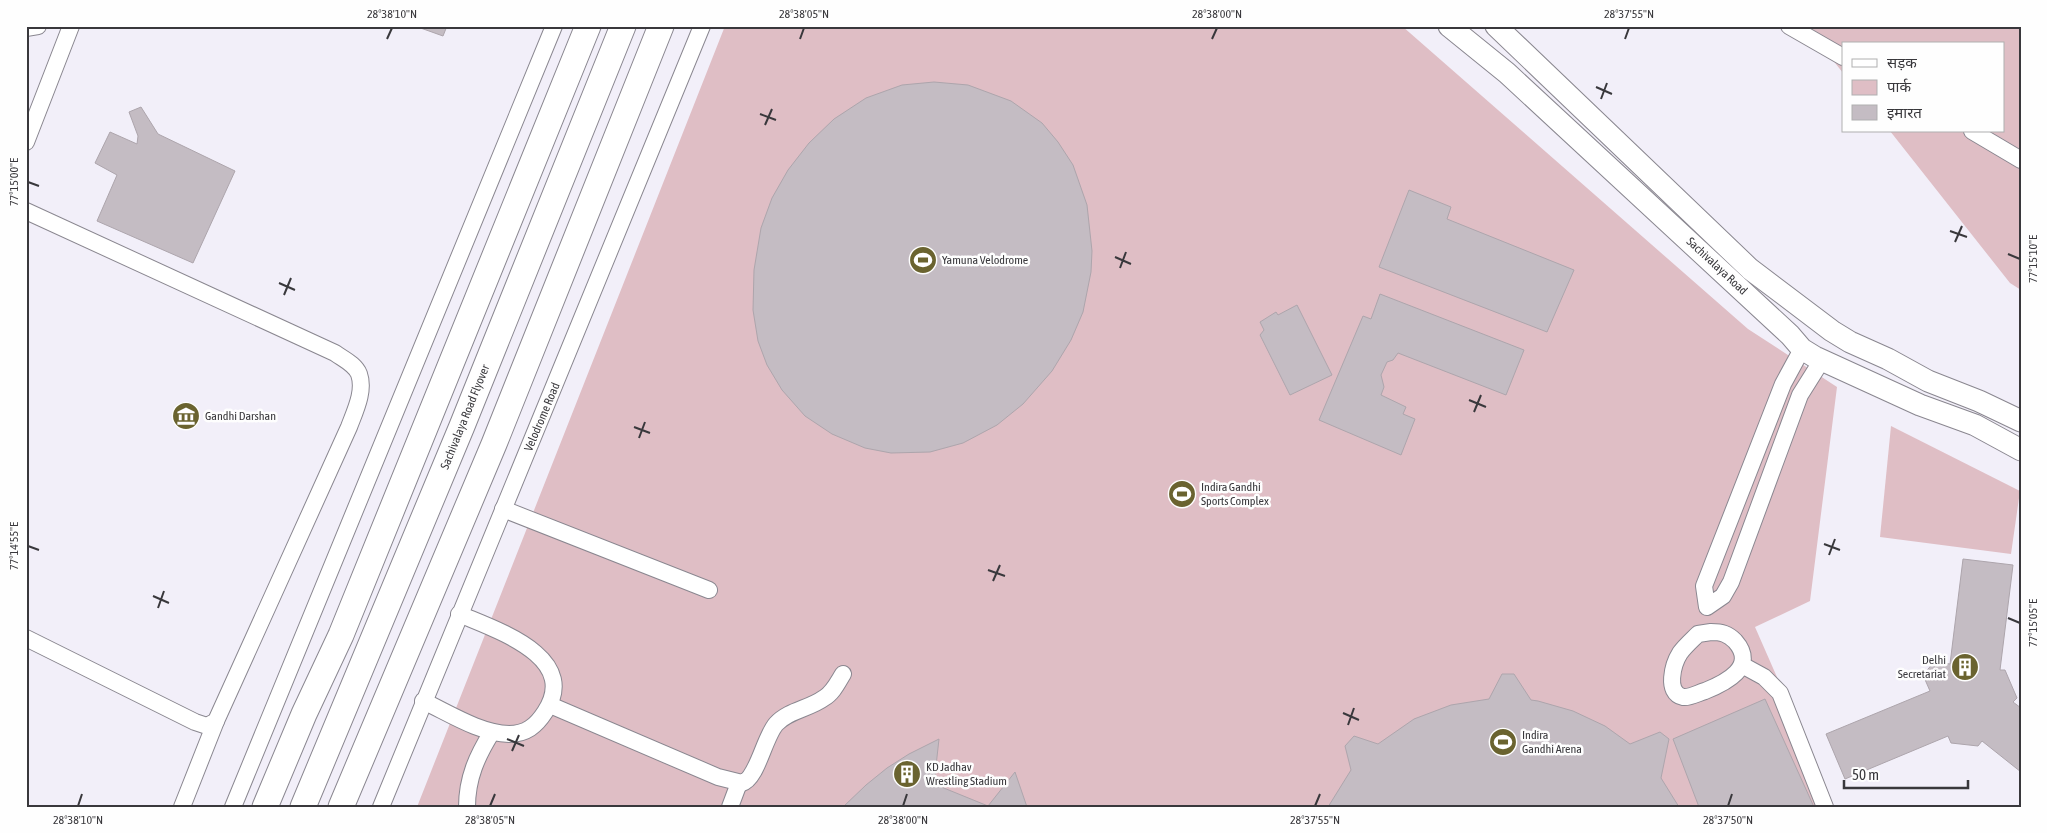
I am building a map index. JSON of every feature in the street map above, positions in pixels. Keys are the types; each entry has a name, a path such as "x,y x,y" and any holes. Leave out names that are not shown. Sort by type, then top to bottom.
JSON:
{"highway":[{"path":"265,807 304,714 341,635 588,26"},
{"name":"Sachivalaya Road Flyover","path":"303,807 462,426 623,26"},
{"path":"342,807 494,444 661,26"}],"main road":[{"name":"Sachivalaya Road","path":"1448,26 1507,72 1813,355 1920,404 1975,425 2021,450"},
{"name":"Sachivalaya Road","path":"1496,26 1750,269 1832,331 1850,342 1888,359 1910,373 1980,401 2021,421"},
{"path":"1813,355 1832,331"},
{"path":"1901,395 1910,373"}],"street":[{"path":"26,28 38,26"},
{"path":"26,142 71,26"},
{"path":"233,807 554,26"},
{"name":"Velodrome Road","path":"381,807 702,26"},
{"path":"1789,26 1842,57"},
{"path":"1974,132 2021,160"},
{"path":"26,212 335,353 351,364 359,373 360,394 349,427 216,721 182,807"},
{"path":"1698,634 1726,633 1741,648 1742,665 1736,674 1711,688 1689,697 1678,695 1674,690 1672,682 1678,656 1698,634 1707,607 1704,586 1777,398 1813,355"},
{"path":"1707,607 1723,596 1731,582 1797,406 1813,355"},
{"path":"1777,398 1797,406"},
{"path":"503,509 710,590"},
{"path":"1710,572 1731,582"},
{"path":"424,701 492,732 509,734 523,733 537,725 550,706 553,678 540,657 528,645 515,638 459,614"},
{"path":"26,638 195,722 207,726 216,721"},
{"path":"1742,665 1764,677 1780,693 1825,807"},
{"path":"550,706 739,783 746,782 750,778 768,735 775,725 784,716 826,698 843,674"},
{"path":"467,807 470,775 478,755 492,732"},
{"path":"730,807 739,783"}],"green space":[{"name":"Indira Gandhi Sports Complex","path":"725,26 1402,26 1748,329 1837,387 1810,601 1755,627 1834,807 417,807"},
{"path":"1806,26 2021,26 2021,290 2010,283 1891,132 2004,132 2004,42 1842,42 1842,72"},
{"path":"1891,426 2020,491 2011,554 1880,537"}],"building":[{"path":"415,26 447,26 443,36"},
{"name":"Yamuna Velodrome","path":"934,82 968,85 1011,101 1042,123 1058,142 1073,165 1087,205 1092,251 1091,272 1083,312 1071,340 1052,371 1023,404 997,425 963,443 930,452 891,453 865,448 832,434 805,416 782,390 767,365 758,341 753,310 754,270 761,228 772,198 788,170 809,143 834,119 866,98 902,85"},
{"path":"141,107 158,134 235,171 193,263 97,221 117,175 95,163 110,132 137,144 138,136 129,112"},
{"path":"1409,190 1451,207 1447,219 1574,270 1547,332 1379,267"},
{"path":"1380,294 1524,350 1506,395 1398,353 1393,360 1387,362 1381,375 1384,387 1381,395 1406,407 1403,414 1415,419 1401,455 1319,420 1363,316 1371,319"},
{"path":"1297,305 1332,375 1290,395 1260,335 1264,330 1260,322 1276,312 1278,315"},
{"name":"Delhi Secretariat","path":"1963,559 2013,565 2000,670 2005,670 2017,698 2013,702 2021,708 2021,772 1982,741 1978,746 1951,743 1948,736 1845,779 1826,734 1930,691 1923,675 1934,662 1950,664"},
{"name":"Indira Gandhi Arena","path":"1502,674 1514,674 1531,700 1573,711 1605,726 1630,744 1660,732 1669,739 1661,778 1679,807 1328,807 1351,770 1345,746 1354,736 1378,744 1414,719 1451,705 1489,699"},
{"path":"1765,699 1814,807 1699,807 1673,739"},
{"name":"KD Jadhav Wrestling Stadium","path":"939,739 934,784 988,806 1015,772 1027,807 843,807 887,768 909,754"}],"place":[{"name":"Yamuna Velodrome","path":"923,260"},
{"name":"Gandhi Darshan","path":"186,416"},
{"name":"Indira Gandhi Sports Complex","path":"1182,494"},
{"name":"Delhi Secretariat","path":"1965,667"},
{"name":"Indira Gandhi Arena","path":"1503,742"},
{"name":"KD Jadhav Wrestling Stadium","path":"907,774"}]}
